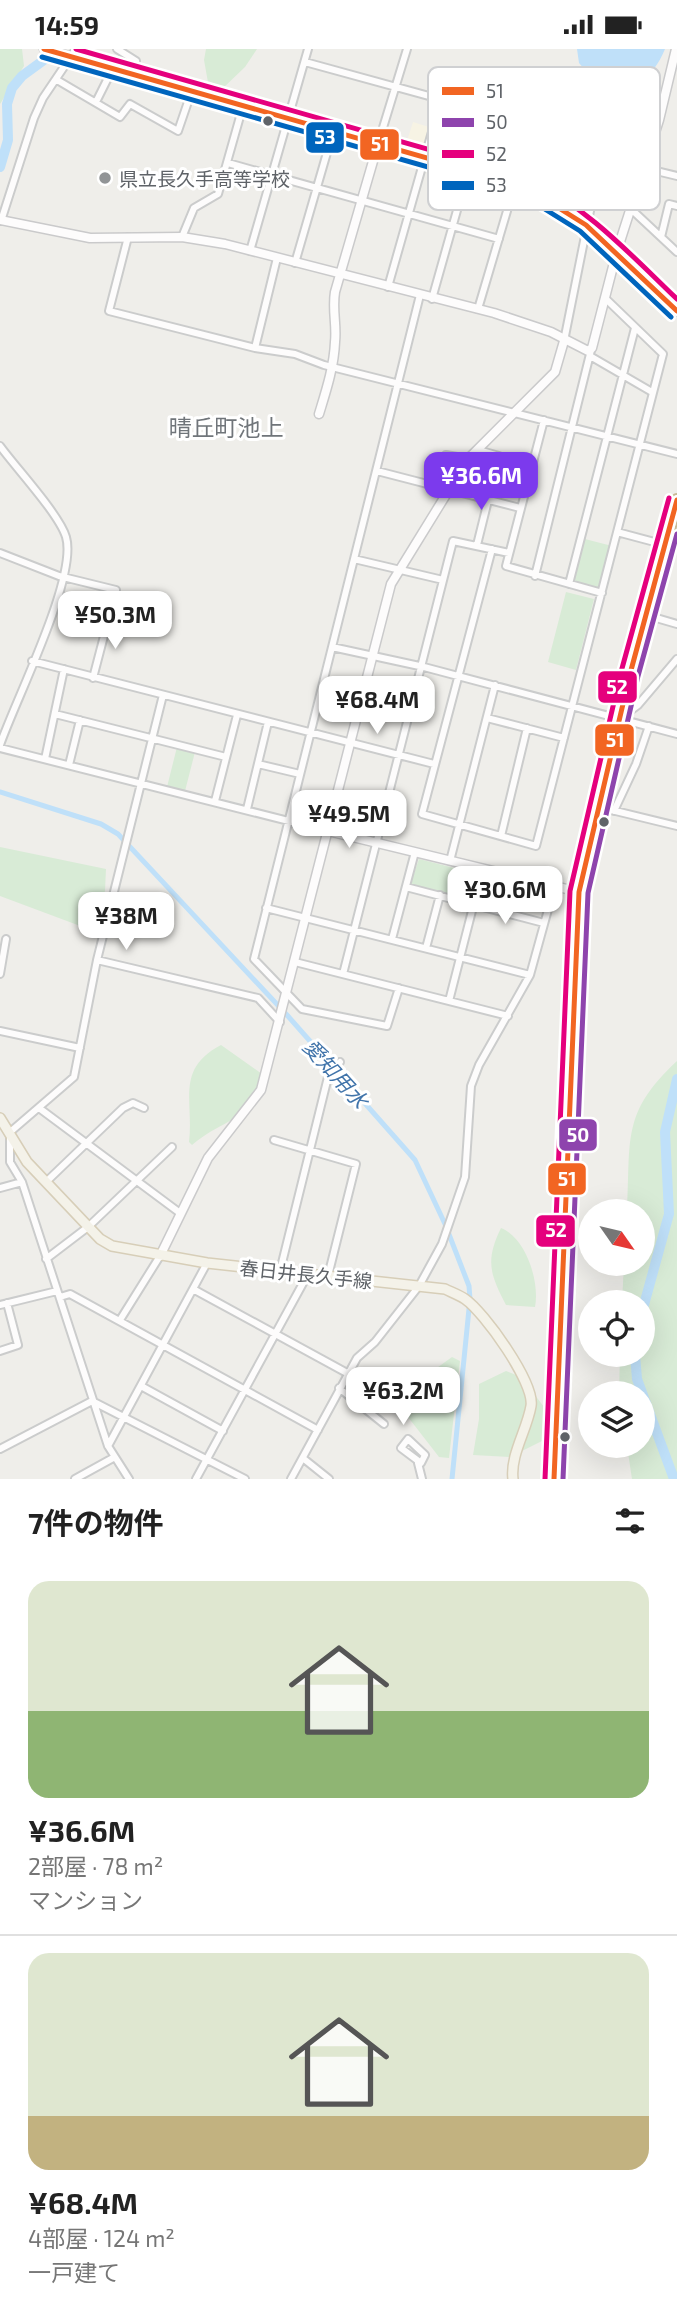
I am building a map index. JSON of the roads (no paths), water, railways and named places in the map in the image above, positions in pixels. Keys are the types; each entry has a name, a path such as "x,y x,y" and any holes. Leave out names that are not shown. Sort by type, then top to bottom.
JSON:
{"highway":[{"path":"554,1479 579,893 620,718 677,500"}],"main road":[{"name":"春日井長久手線","path":"0,1118 27,1162 89,1227 112,1246 207,1263 445,1289 464,1298 476,1309 515,1361 532,1394 526,1427 513,1468 513,1479"}],"street":[{"path":"76,49 34,118 0,221 68,236 182,237 250,251 478,309 530,324 590,353 652,393"},
{"path":"117,49 136,61"},
{"path":"250,251 308,49"},
{"path":"319,414 336,339 332,311 407,49"},
{"path":"660,121 673,83 676,49"},
{"path":"46,50 191,93 428,157"},
{"path":"305,62 428,96"},
{"path":"96,102 112,70"},
{"path":"57,80 120,117 130,104 178,131 191,93"},
{"path":"182,237 194,208 218,194 243,106"},
{"path":"295,263 333,131"},
{"path":"388,287 428,143"},
{"path":"228,163 499,239"},
{"path":"661,237 669,204 677,206"},
{"path":"432,299 457,210"},
{"path":"478,309 507,210"},
{"path":"567,210 617,251 677,311"},
{"path":"120,1320 160,1256 208,1158 261,1090 391,584 468,459 555,372 565,341 590,210"},
{"path":"534,576 590,353 631,210"},
{"path":"632,210 677,251"},
{"path":"128,237 109,311 255,348 295,354 399,384 677,454"},
{"path":"255,348 277,258"},
{"path":"399,988 387,1026 302,1009 285,999 254,960 419,295"},
{"path":"492,549 456,676 422,814 500,837 538,844 663,354 607,299"},
{"path":"569,585 635,328"},
{"path":"544,419 520,507 508,569 602,593"},
{"path":"0,446 66,536 64,577 0,746 579,893"},
{"path":"477,545 499,456 478,450"},
{"path":"438,486 446,455 468,459"},
{"path":"377,471 520,507"},
{"path":"617,533 677,548"},
{"path":"343,974 453,541 509,553"},
{"path":"0,553 64,577 116,590 93,678"},
{"path":"354,559 443,580"},
{"path":"646,615 677,624"},
{"path":"332,647 495,685 677,734"},
{"path":"620,718 638,705 677,659"},
{"path":"32,661 434,764"},
{"path":"46,759 64,669"},
{"path":"450,861 495,685"},
{"path":"129,1479 113,1458 92,1401 22,1182 10,1162 9,1134 74,1077 97,960 144,782 163,695"},
{"path":"55,713 226,757"},
{"path":"215,801 237,715"},
{"path":"487,718 564,738"},
{"path":"69,765 80,720"},
{"path":"247,809 268,722"},
{"path":"614,811 649,726"},
{"path":"500,837 527,728"},
{"path":"258,764 300,774"},
{"path":"598,807 677,827"},
{"path":"392,939 415,852"},
{"path":"406,887 544,923"},
{"path":"291,1479 304,1459 347,1373 419,1286 442,1244 466,1177 471,1086 479,1066 530,975 554,888"},
{"path":"426,948 440,895"},
{"path":"449,1001 474,904"},
{"path":"266,908 530,975"},
{"path":"0,974 6,939"},
{"path":"97,960 258,998 280,1020"},
{"path":"295,962 508,1016"},
{"path":"0,1031 80,1048"},
{"path":"280,1271 329,1073 340,1062"},
{"path":"46,1182 129,1104 144,1108"},
{"path":"39,1108 180,1213"},
{"path":"274,1140 356,1164 328,1276"},
{"path":"46,1259 89,1227 172,1147"},
{"path":"0,1188 22,1182"},
{"path":"108,1446 207,1263"},
{"path":"197,1479 308,1274"},
{"path":"193,1289 347,1373"},
{"path":"0,1351 18,1345 4,1304 70,1294 318,1430"},
{"path":"141,1386 223,1431"},
{"path":"339,1388 384,1424"},
{"path":"92,1401 245,1479"},
{"path":"0,1449 92,1401"},
{"path":"75,1479 113,1458"},
{"path":"304,1459 328,1479"},
{"path":"418,1463 422,1479"}],"water":[{"path":"577,49 665,49 656,67 582,67 579,63"}],"waterway":[{"path":"0,167 8,140 7,104 12,88 22,76 59,49"},
{"path":"562,335 578,255"},
{"name":"愛知用水","path":"0,792 101,824 118,834 287,1015 415,1160 445,1224 469,1286 470,1299 452,1479"},
{"path":"648,1290 669,1214 665,1132 677,1079"},
{"path":"636,1367 637,1379 674,1479"}],"place":[{"name":"県立長久手高等学校","path":"105,178"}],"district":[{"name":"晴丘町池上","path":"226,427"}]}
